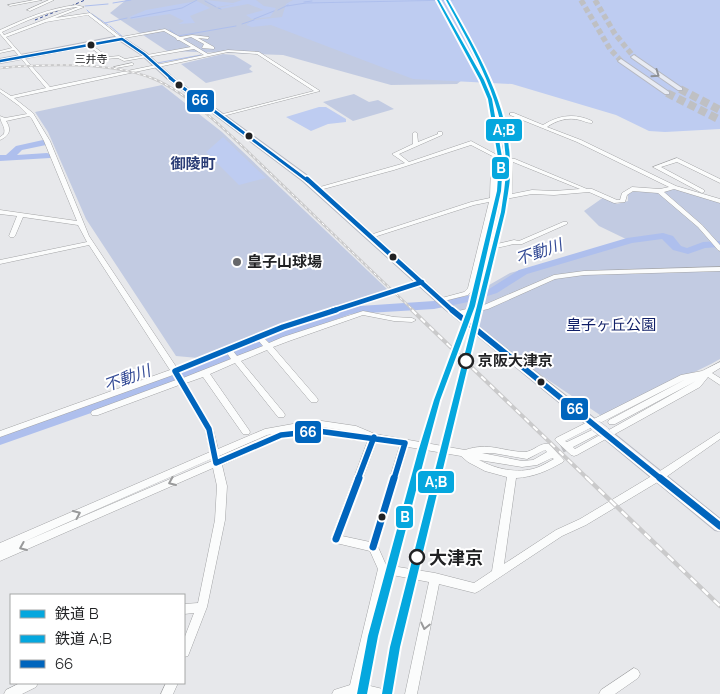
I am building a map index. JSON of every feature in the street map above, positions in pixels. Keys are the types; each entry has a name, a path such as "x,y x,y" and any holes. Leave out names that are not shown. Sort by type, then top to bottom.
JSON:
{"highway":[{"path":"634,57 680,89"},
{"path":"621,61 666,93"}],"main road":[{"path":"0,61 120,38 151,59 220,116 288,165 457,314 720,526"}],"street":[{"path":"29,10 52,0"},
{"path":"10,5 40,1"},
{"path":"66,2 82,6 45,21 2,34 66,2"},
{"path":"45,21 89,14 120,38 165,30 206,55"},
{"path":"2,34 48,88"},
{"path":"178,39 192,36 208,38"},
{"path":"192,36 205,45"},
{"path":"88,44 107,58 117,56 124,60 206,55 223,51 258,54 318,90 220,116"},
{"path":"116,67 194,48"},
{"path":"0,52 15,49"},
{"path":"11,97 136,70 151,59"},
{"path":"128,64 136,70"},
{"path":"103,71 107,76"},
{"path":"0,90 31,114 47,141 79,223 182,382 209,429 222,486 220,520 202,607 185,650"},
{"path":"0,138 7,134 2,119 31,114"},
{"path":"512,114 544,126 674,187 720,196"},
{"path":"544,126 552,120 580,116 590,122"},
{"path":"495,132 498,135 502,159"},
{"path":"415,133 416,145"},
{"path":"407,162 395,154 440,135 440,133"},
{"path":"316,189 392,169 407,162 471,143 502,159 553,175 587,190 599,192 618,202 625,199 624,194 632,189 660,191 674,187"},
{"path":"443,302 469,293 494,198 494,162 502,159"},
{"path":"509,196 510,160"},
{"path":"720,181 676,160 656,167 698,191 720,200"},
{"path":"369,237 494,198 536,192 554,193 587,190"},
{"path":"660,191 713,240 719,248"},
{"path":"0,212 79,223"},
{"path":"12,236 21,214"},
{"path":"481,250 514,242 520,243 565,223"},
{"path":"0,262 91,243"},
{"path":"457,314 486,307 554,277 584,273 720,269"},
{"path":"0,434 176,373 306,319 422,282"},
{"path":"353,304 360,314"},
{"path":"95,413 182,382 314,328 360,314 367,313 394,319 412,320"},
{"path":"306,319 314,328"},
{"path":"259,337 314,400"},
{"path":"228,350 281,415"},
{"path":"612,422 720,365"},
{"path":"205,373 246,432"},
{"path":"599,429 697,385 706,373"},
{"path":"570,445 684,377 706,373 720,382"},
{"path":"108,396 113,407"},
{"path":"0,548 215,458 281,435 318,431 355,437 374,437 522,464 534,463 551,454"},
{"path":"383,569 435,578 475,588 560,533 583,522 719,436"},
{"path":"373,547 336,538 374,437"},
{"path":"354,691 383,569 373,547 405,443"},
{"path":"546,446 560,460 536,472 512,473 485,467 464,454 476,450 493,450 527,456 546,446"},
{"path":"0,557 215,458"},
{"path":"497,574 512,473"},
{"path":"411,694 435,578"},
{"path":"185,609 202,607"},
{"path":"606,694 634,674"},
{"path":"10,694 30,684"},
{"path":"338,694 354,691 383,694"}],"green space":[{"path":"126,0 608,0 490,58 457,84 391,85 283,55 167,51 110,13"},
{"path":"223,54 234,55 252,66 249,69 253,72 206,83 181,64"},
{"path":"162,85 222,132 388,290 280,324 198,358 176,356 86,219 48,132 35,112"},
{"path":"354,94 369,102 378,100 394,109 353,121 323,102"},
{"name":"皇子ヶ丘公園","path":"675,189 720,203 720,359 711,364 604,416 529,367 445,301 470,296 510,273 628,240 599,226 584,211 604,197 617,204 628,201 628,194 638,190"}],"shaded area":[{"path":"206,0 233,3 242,0 256,0 264,6 276,8 270,17 252,19 246,15 264,10 248,4 221,9 219,8 234,4 217,7"},
{"path":"293,0 720,0 720,129 649,131 616,115 512,84 413,79 271,25 252,27 246,25 253,20 282,17 286,4"},
{"path":"197,1 210,8 190,16 195,23 178,24 184,21 170,14 132,19 129,17 146,10"},
{"path":"319,107 326,107 346,119 346,122 328,124 311,131 286,117"},
{"path":"223,137 266,178 239,185 206,152"}],"waterway":[{"path":"113,3 131,0"},
{"path":"131,18 182,8 197,0"},
{"path":"287,6 306,3 453,0"},
{"path":"205,1 216,7"},
{"path":"304,2 312,1"},
{"path":"85,6 108,4"},
{"path":"278,10 288,5"},
{"path":"87,10 90,13"},
{"path":"254,19 274,11"},
{"path":"92,14 105,23"},
{"path":"105,23 127,18"},
{"path":"242,24 254,20"},
{"path":"110,26 123,37"},
{"path":"170,30 178,36 236,26"},
{"path":"125,38 157,63 201,55"},
{"path":"200,49 207,53"},
{"path":"8,158 19,148 43,143"},
{"path":"8,158 47,156"},
{"path":"0,158 8,158"},
{"name":"不動川","path":"0,440 197,371 269,339 349,310 434,305 468,299 493,291 523,272 631,240 663,236 669,238 677,248 688,251 703,245 720,244"}],"ferry route":[{"path":"71,6 85,0"},
{"path":"35,20 62,9"}],"tunnel":[{"path":"581,0 610,49 621,61"},
{"path":"595,0 615,34 634,57"},
{"path":"680,89 720,110"},
{"path":"667,93 720,120"},
{"path":"551,454 570,445"}],"railway":[{"path":"0,68 37,65 78,65 118,69 137,73 168,86 184,96 230,134 414,311"},
{"path":"412,310 588,479"},
{"path":"587,478 720,606"}],"rail line":[{"name":"B","path":"362,694 373,636 422,452 437,400 472,306 499,191 501,163 490,99 482,80 438,0"},
{"name":"A;B","path":"387,694 395,647 503,212 507,181 508,162 502,117 488,77 447,0"}],"transit line":[{"name":"66","path":"0,61 122,39 144,54 170,78 306,179 448,307 720,526"},
{"name":"66","path":"175,371 283,327 422,282"},
{"name":"66","path":"175,371 209,429 216,463"},
{"name":"66","path":"216,463 281,435 318,431 405,443"},
{"name":"66","path":"336,539 374,437"},
{"name":"66","path":"373,547 405,443"}],"place":[{"name":"三井寺","path":"91,45"},
{"name":"皇子山球場","path":"237,262"},
{"name":"京阪大津京","path":"466,361"},
{"name":"大津京","path":"417,557"}],"district":[{"name":"御陵町","path":"193,164"}]}
